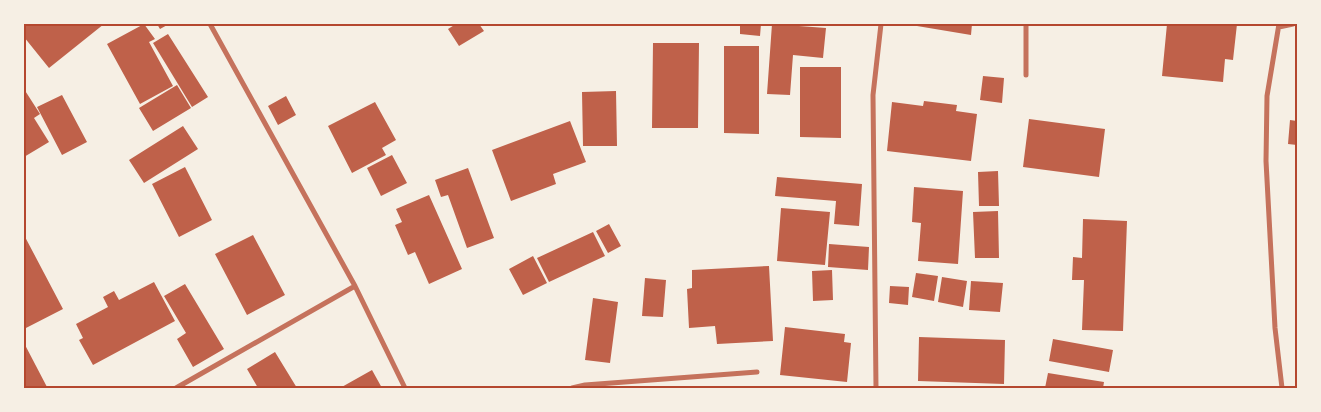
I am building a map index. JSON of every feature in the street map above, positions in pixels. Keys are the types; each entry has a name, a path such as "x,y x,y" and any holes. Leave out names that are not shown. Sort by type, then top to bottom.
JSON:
{"street":[{"path":"210,24 355,286 405,388"},
{"path":"876,388 874,95 881,24"},
{"path":"1026,24 1026,75"},
{"path":"1282,388 1275,328 1266,161 1267,96 1279,25 1293,24"},
{"path":"176,388 355,286"},
{"path":"572,388 585,385 757,372"}],"building":[{"path":"24,24 104,24 49,68 24,37"},
{"path":"144,24 155,39 149,42 173,86 140,104 107,44"},
{"path":"157,24 169,24 160,29"},
{"path":"456,24 479,24 484,31 459,46 448,29"},
{"path":"740,24 761,24 760,36 740,34"},
{"path":"772,24 826,28 823,58 793,55 790,95 767,94"},
{"path":"918,24 972,24 971,35 917,26"},
{"path":"1167,24 1237,24 1233,60 1225,59 1223,82 1162,76"},
{"path":"168,34 208,97 192,107 153,43"},
{"path":"653,43 699,43 698,128 652,128"},
{"path":"724,46 759,46 759,134 724,133"},
{"path":"800,67 841,67 841,138 800,137"},
{"path":"983,76 1004,78 1002,103 980,100"},
{"path":"177,85 191,108 153,131 139,108"},
{"path":"24,89 40,114 34,118 49,142 24,157"},
{"path":"616,91 617,146 583,146 582,92"},
{"path":"62,95 87,142 62,155 37,107"},
{"path":"286,96 296,115 278,125 268,106"},
{"path":"924,101 957,105 956,111 977,114 971,161 887,151 892,102 923,106"},
{"path":"375,102 396,140 382,148 386,155 352,173 328,126"},
{"path":"1029,119 1105,129 1099,177 1023,167"},
{"path":"1290,120 1297,121 1297,145 1288,144"},
{"path":"570,121 586,162 553,174 556,184 511,201 492,150"},
{"path":"183,126 198,149 144,183 129,160"},
{"path":"392,155 407,183 381,196 367,168"},
{"path":"185,167 212,220 179,237 152,184"},
{"path":"468,168 494,238 467,248 448,195 441,197 435,180"},
{"path":"998,171 999,206 979,206 978,172"},
{"path":"777,177 862,184 859,226 834,224 836,201 775,196"},
{"path":"914,187 963,191 958,264 918,261 921,223 912,222"},
{"path":"429,195 462,269 429,284 415,252 408,255 395,225 402,222 396,209"},
{"path":"781,208 830,212 825,265 777,261"},
{"path":"998,211 999,258 975,258 973,212"},
{"path":"1083,219 1127,221 1123,331 1082,330 1084,280 1072,280 1073,257 1082,258"},
{"path":"609,224 621,246 608,253 596,231"},
{"path":"593,232 605,256 549,282 537,258"},
{"path":"24,235 63,309 24,329"},
{"path":"253,235 285,295 247,315 215,254"},
{"path":"829,244 869,247 868,270 828,267"},
{"path":"533,256 547,283 523,295 509,269"},
{"path":"769,266 773,341 717,344 715,326 689,328 687,289 692,288 692,270"},
{"path":"832,270 833,300 813,301 812,271"},
{"path":"916,273 938,276 934,301 912,297"},
{"path":"942,277 967,281 963,307 938,302"},
{"path":"645,278 666,280 663,317 642,316"},
{"path":"971,281 1003,283 1000,312 969,310"},
{"path":"154,282 175,321 93,365 79,340 83,338 76,324 108,307 103,297 114,291 119,300"},
{"path":"185,284 224,349 193,367 177,339 186,333 164,296"},
{"path":"890,286 909,287 908,305 889,303"},
{"path":"593,298 618,302 610,363 585,360"},
{"path":"785,327 845,334 844,342 851,343 847,382 780,375"},
{"path":"919,337 1005,340 1004,384 918,381"},
{"path":"1053,339 1113,350 1109,372 1049,361"},
{"path":"24,343 47,387 46,388 24,388"},
{"path":"275,352 297,388 258,388 247,369"},
{"path":"372,370 382,388 340,388"},
{"path":"1048,373 1104,382 1103,388 1045,388"}]}
